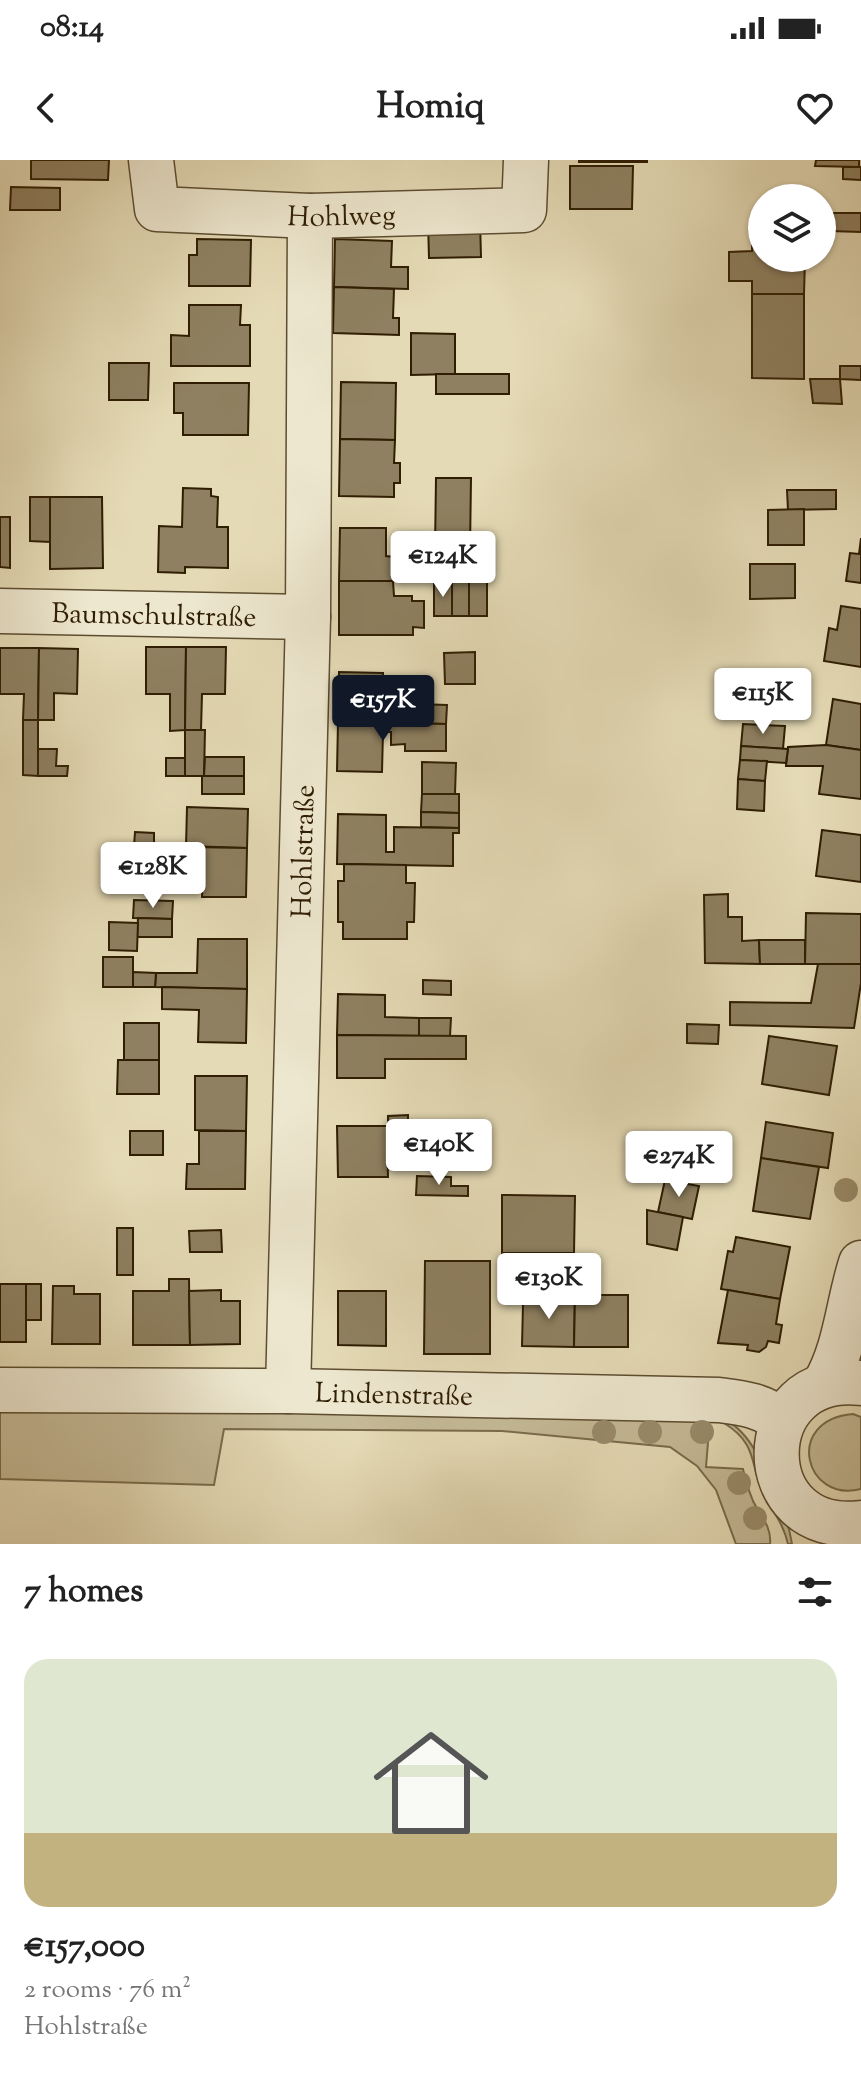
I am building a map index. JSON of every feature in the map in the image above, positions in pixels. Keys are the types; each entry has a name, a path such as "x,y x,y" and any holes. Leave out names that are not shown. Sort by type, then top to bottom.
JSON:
{"street":[{"name":"Hohlweg","path":"151,160 157,209 310,216 524,210 526,160"},
{"name":"Hohlstraße","path":"288,1391 308,617 310,216"},
{"name":"Baumschulstraße","path":"0,611 308,617"},
{"path":"857,1530 818,1519 804,1526 776,1468 775,1444 782,1421 799,1399 842,1384 837,1360 861,1263"},
{"name":"Lindenstraße","path":"0,1390 288,1391 719,1400 753,1404 782,1421"}],"shaded area":[{"path":"0,1409 705,1417 709,1430 706,1467 743,1469 753,1501 767,1527 770,1544 736,1544 716,1490 697,1466 670,1447 502,1431 224,1429 214,1485 0,1479"},
{"path":"853,1414 861,1417 861,1489 842,1490 826,1484 815,1473 810,1459 810,1444 817,1430 831,1420"},
{"path":"725,1420 737,1428 756,1453 789,1529 792,1544 788,1544 761,1487 749,1449 744,1440 724,1423"}],"building":[{"path":"31,160 109,160 108,180 31,179"},
{"path":"647,160 647,162 579,162"},
{"path":"816,160 859,160 859,167 815,166"},
{"path":"570,166 633,166 632,209 570,209"},
{"path":"843,167 861,167 861,180 843,179"},
{"path":"11,187 60,188 60,210 10,210"},
{"path":"836,213 861,213 861,232 836,231"},
{"path":"480,220 481,257 429,258 428,222"},
{"path":"197,239 251,240 250,286 189,286 189,255 197,255"},
{"path":"335,239 392,241 391,267 408,267 408,289 334,287"},
{"path":"748,251 748,272 805,272 804,294 752,294 752,281 729,281 729,252"},
{"path":"334,287 394,289 393,318 399,318 399,335 333,333"},
{"path":"752,294 804,294 804,379 752,378"},
{"path":"189,305 241,305 240,325 250,325 250,366 171,366 171,335 189,336"},
{"path":"411,333 455,334 455,374 411,375"},
{"path":"109,363 149,363 148,400 109,400"},
{"path":"840,366 861,366 861,380 840,379"},
{"path":"436,374 509,374 509,394 436,394"},
{"path":"810,379 840,379 842,404 813,403"},
{"path":"341,382 396,383 395,440 340,439"},
{"path":"174,383 249,383 248,435 183,435 183,413 174,413"},
{"path":"340,439 395,440 394,463 400,463 400,483 394,483 394,497 339,496"},
{"path":"436,478 471,478 470,549 435,549"},
{"path":"183,488 211,489 211,496 218,497 217,527 228,527 228,568 185,567 185,573 158,572 159,526 182,527"},
{"path":"787,490 836,490 836,509 788,510"},
{"path":"30,497 50,497 50,542 30,541"},
{"path":"50,497 102,497 103,568 50,569"},
{"path":"804,509 804,545 768,545 768,510"},
{"path":"0,517 10,517 10,568 0,567"},
{"path":"340,528 386,528 386,556 394,557 393,581 339,581"},
{"path":"861,538 861,583 846,581 850,553 859,554"},
{"path":"750,564 795,564 795,598 750,599"},
{"path":"339,581 393,581 394,596 412,596 412,601 424,601 424,628 413,627 413,635 339,635"},
{"path":"434,582 452,582 452,616 434,616"},
{"path":"452,582 469,582 469,616 452,616"},
{"path":"469,582 487,582 487,616 469,616"},
{"path":"841,606 861,609 861,667 824,661 829,628 837,630"},
{"path":"146,647 186,647 185,730 170,731 170,694 146,694"},
{"path":"186,647 226,647 225,694 202,694 201,730 185,730"},
{"path":"0,648 39,648 38,720 23,720 24,694 0,694"},
{"path":"39,648 78,649 77,694 54,693 54,720 38,720"},
{"path":"475,652 475,684 445,684 444,653"},
{"path":"339,672 383,673 383,723 338,722"},
{"path":"833,699 861,704 861,750 826,745"},
{"path":"415,704 447,705 446,724 415,723"},
{"path":"23,720 38,720 38,776 23,775"},
{"path":"338,722 446,724 446,751 405,751 405,744 391,745 391,732 383,732 382,772 337,771"},
{"path":"743,724 785,726 783,749 741,746"},
{"path":"185,730 205,730 204,776 185,776"},
{"path":"826,745 861,750 861,799 819,794 823,766 786,766 788,747"},
{"path":"741,746 788,749 786,763 740,760"},
{"path":"38,749 57,749 56,766 68,766 67,776 38,776"},
{"path":"205,757 244,757 244,776 204,776"},
{"path":"166,758 185,758 185,776 166,776"},
{"path":"740,760 767,761 765,781 738,779"},
{"path":"422,762 456,763 455,794 422,794"},
{"path":"202,776 244,776 244,794 202,794"},
{"path":"738,779 765,781 764,811 737,809"},
{"path":"422,794 459,794 459,813 421,812"},
{"path":"187,807 248,809 247,848 186,846"},
{"path":"421,812 459,813 459,828 421,827"},
{"path":"338,814 386,815 386,852 394,852 394,827 459,828 459,833 453,833 453,866 337,864"},
{"path":"822,830 861,835 861,882 816,876"},
{"path":"135,832 154,833 154,846 134,846"},
{"path":"112,845 134,846 134,866 111,866"},
{"path":"134,846 247,848 246,897 202,897 203,874 194,874 194,867 134,866"},
{"path":"344,864 406,865 406,883 415,883 414,922 407,922 407,939 343,939 343,922 338,922 338,881 344,881"},
{"path":"728,894 728,917 742,917 742,941 759,940 760,964 705,963 704,895"},
{"path":"134,900 173,901 172,919 133,918"},
{"path":"806,913 861,914 861,964 805,964"},
{"path":"138,918 172,919 172,937 137,937"},
{"path":"109,922 138,923 137,951 109,950"},
{"path":"198,939 247,939 247,989 155,987 156,973 197,973"},
{"path":"759,940 805,940 805,964 760,964"},
{"path":"103,957 133,957 133,987 103,987"},
{"path":"818,964 861,964 854,1028 730,1025 730,1002 811,1003"},
{"path":"133,972 156,973 155,987 133,987"},
{"path":"423,980 451,981 451,995 423,994"},
{"path":"162,987 247,989 246,1043 198,1042 199,1010 162,1009"},
{"path":"338,994 385,995 385,1017 419,1018 419,1036 337,1035"},
{"path":"419,1018 451,1018 450,1036 419,1036"},
{"path":"124,1023 159,1023 159,1060 124,1060"},
{"path":"687,1024 719,1025 718,1044 687,1043"},
{"path":"337,1035 466,1036 466,1059 385,1059 385,1078 337,1078"},
{"path":"769,1036 837,1046 829,1095 762,1084"},
{"path":"118,1060 159,1060 159,1094 117,1094"},
{"path":"195,1076 247,1076 246,1131 195,1130"},
{"path":"408,1115 408,1133 387,1133 388,1177 338,1177 337,1126 388,1126 388,1116"},
{"path":"766,1122 833,1133 828,1168 761,1158"},
{"path":"130,1131 163,1131 163,1155 130,1155"},
{"path":"199,1131 246,1131 245,1189 186,1189 187,1164 199,1164"},
{"path":"761,1158 819,1167 810,1219 753,1211"},
{"path":"417,1176 451,1177 451,1186 468,1186 468,1196 416,1195"},
{"path":"665,1180 699,1186 692,1219 658,1212"},
{"path":"502,1195 575,1196 574,1253 502,1253"},
{"path":"647,1210 683,1217 677,1250 647,1244"},
{"path":"117,1228 133,1228 133,1275 117,1275"},
{"path":"221,1230 222,1252 190,1252 189,1231"},
{"path":"736,1237 790,1247 780,1299 721,1289 728,1251 733,1252"},
{"path":"425,1261 490,1261 490,1354 424,1354"},
{"path":"169,1279 189,1279 190,1345 133,1345 133,1291 169,1291"},
{"path":"0,1284 26,1284 26,1342 0,1342"},
{"path":"26,1284 41,1284 41,1320 26,1320"},
{"path":"53,1286 74,1286 74,1294 100,1294 100,1344 52,1344"},
{"path":"221,1290 221,1301 240,1301 240,1344 190,1345 189,1291"},
{"path":"728,1290 780,1299 776,1324 782,1325 779,1343 768,1341 759,1352 747,1350 748,1345 718,1343"},
{"path":"338,1291 386,1291 386,1346 338,1345"},
{"path":"532,1294 575,1295 574,1347 522,1346 523,1304 532,1304"},
{"path":"575,1295 628,1295 628,1347 574,1347"}]}
